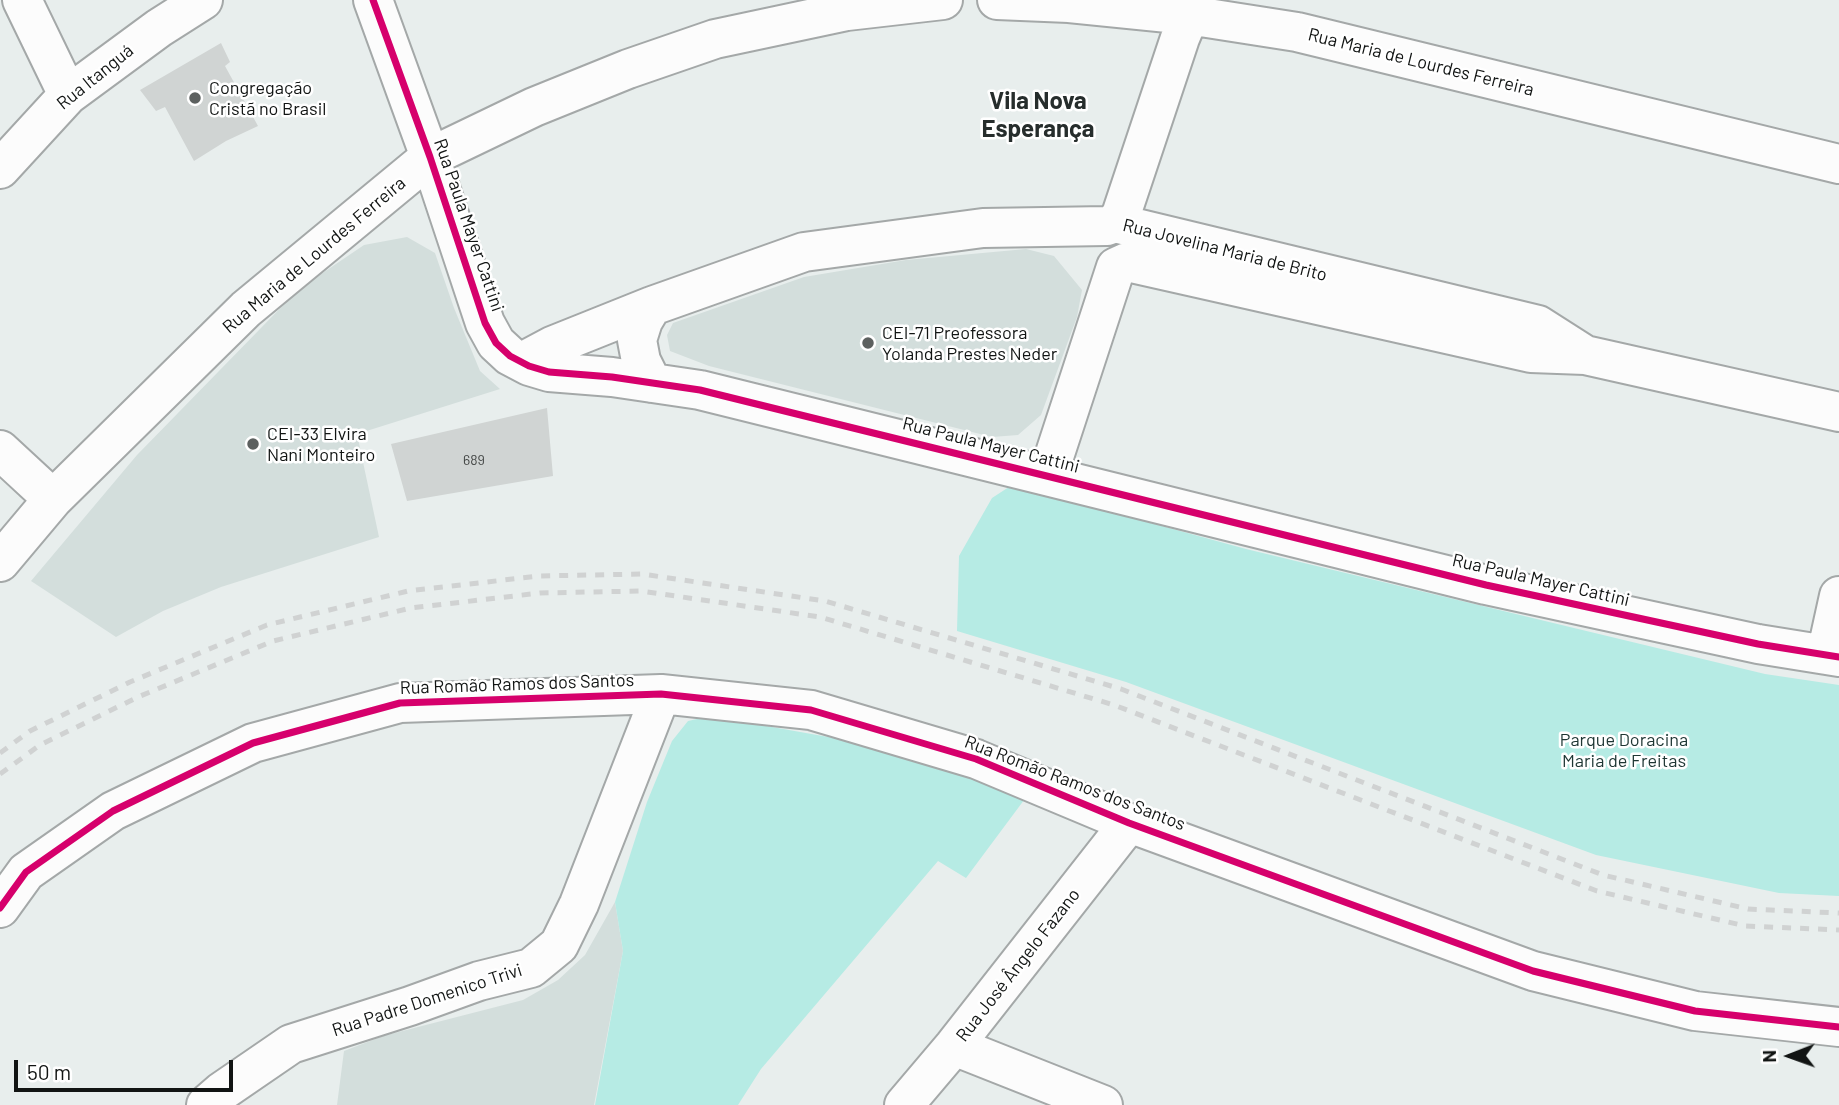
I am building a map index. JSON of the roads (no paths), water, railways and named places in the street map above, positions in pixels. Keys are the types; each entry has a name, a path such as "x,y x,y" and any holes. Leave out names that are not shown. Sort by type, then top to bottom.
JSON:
{"street":[{"path":"22,0 68,95"},
{"name":"Rua Itanguá","path":"0,169 68,95 159,28 203,0"},
{"name":"Rua Paula Mayer Cattini","path":"373,0 430,157 485,323 496,343 510,356 522,362 549,372 612,377 700,390 1486,585 1745,641 1833,656"},
{"name":"Rua Maria de Lourdes Ferreira","path":"0,562 53,499 246,309 430,157 534,107 628,69 715,39 848,10 943,0"},
{"name":"Rua Maria de Lourdes Ferreira","path":"997,0 1192,8 1839,164"},
{"path":"1115,223 1121,215 1192,8"},
{"name":"Rua Jovelina Maria de Brito","path":"522,362 580,335 645,323 804,251 983,228 1107,226 1115,223 1538,326 1585,355"},
{"name":"Rua Jovelina Maria de Brito","path":"1048,475 1116,267 1127,262 1531,353 1585,355 1839,412"},
{"path":"612,377 645,323"},
{"path":"645,323 641,361 652,383"},
{"path":"570,375 580,335"},
{"path":"0,450 53,499"},
{"path":"1833,656 1839,596"},
{"name":"Rua Romão Ramos dos Santos","path":"0,908 26,872 113,811 253,743 400,703 661,694 811,710 976,759 1129,823 1533,971 1695,1011 1839,1027"},
{"name":"Rua Padre Domenico Trivi","path":"206,1105 291,1044 479,981 530,968 559,945 579,904 661,694"},
{"name":"Rua José Ângelo Fazano","path":"904,1105 954,1046 1129,823"},
{"path":"954,1046 1103,1105"}],"railway":[{"path":"0,753 30,731 130,682 267,625 408,591 539,576 642,574 825,601 1121,689 1603,875 1748,909 1839,913"},
{"path":"0,774 40,745 138,697 273,641 411,608 540,593 641,591 820,617 1114,705 1597,891 1745,926 1839,930"}],"place":[{"name":"Congregação Cristã no Brasil","path":"195,98"},
{"name":"CEI-71 Preofessora Yolanda Prestes Neder","path":"868,343"},
{"name":"CEI-33 Elvira Nani Monteiro","path":"253,444"}],"district":[{"name":"Vila Nova Esperança","path":"1038,115"}],"park label":[{"name":"Parque Doracina Maria de Freitas","path":"1624,750"}]}
